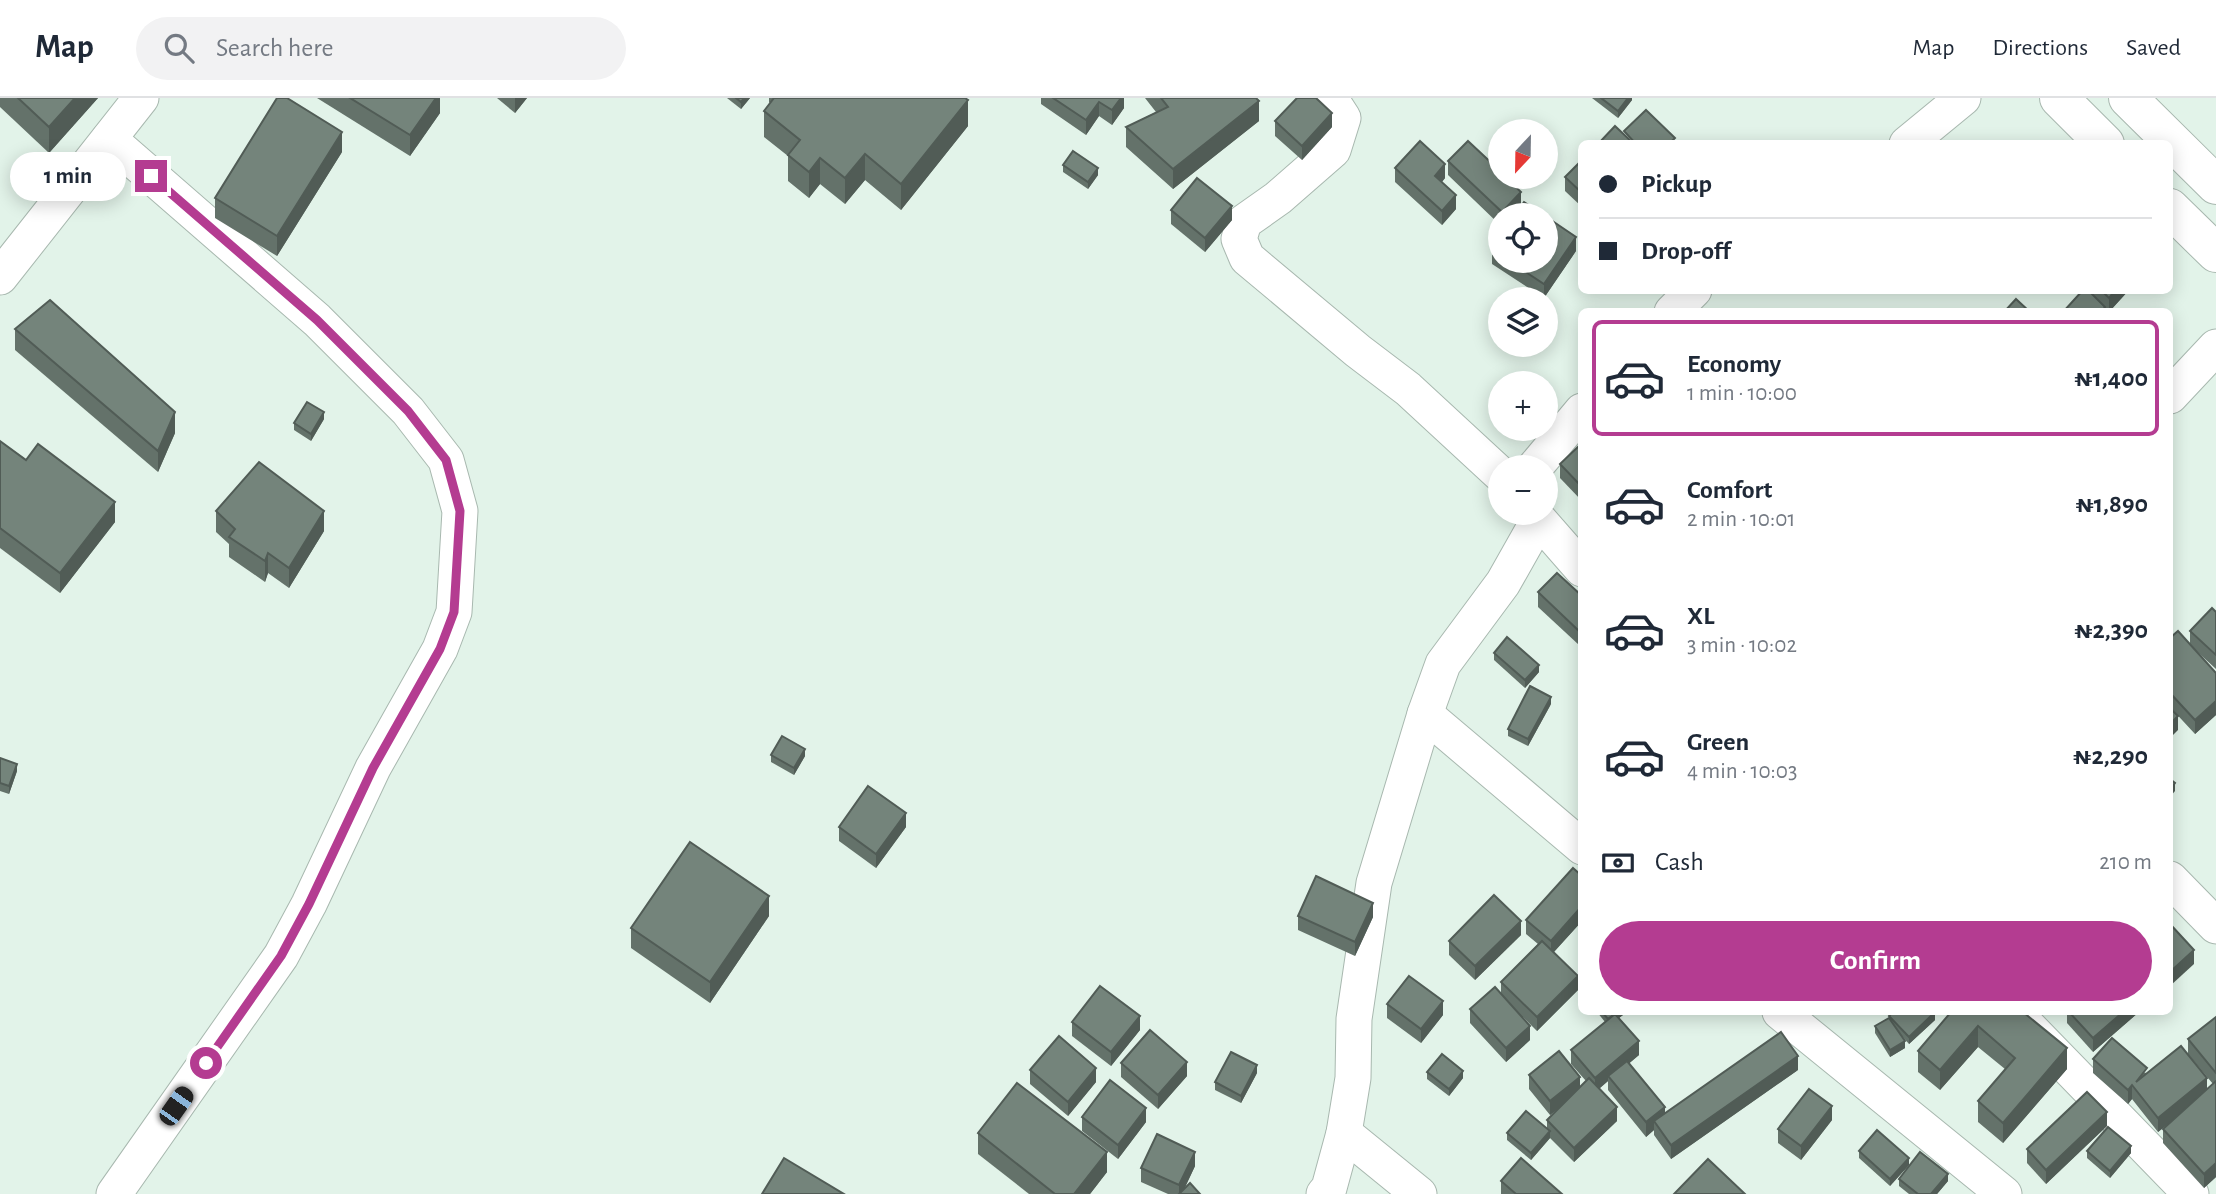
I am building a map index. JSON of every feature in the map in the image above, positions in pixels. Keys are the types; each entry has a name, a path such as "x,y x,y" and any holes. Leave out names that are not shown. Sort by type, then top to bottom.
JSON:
{"main road":[{"path":"2059,98 2101,140"},
{"path":"2128,98 2170,140"},
{"path":"2173,142 2216,185"},
{"path":"2173,211 2216,253"}],"street":[{"path":"0,277 141,98"},
{"path":"1912,140 1964,98"},
{"path":"1346,105 1333,150 1278,198 1244,222 1238,239 1247,258 1408,389 1488,463"},
{"path":"109,139 317,320 408,411 446,460 460,511 454,612 440,649 373,768 309,904 281,956 114,1194"},
{"path":"1676,308 1690,294"},
{"path":"2173,393 2216,347"},
{"path":"1545,455 1578,416"},
{"path":"1324,1194 1329,1188 1344,1133 1353,1078 1354,1019 1374,883 1425,714 1443,664 1503,583 1531,525"},
{"path":"1542,525 1578,565"},
{"path":"1425,714 1578,843"},
{"path":"2173,882 2216,926"},
{"path":"1784,1015 1990,1190"},
{"path":"2017,1015 2191,1194"},
{"path":"1344,1133 1419,1194"}],"building":[{"path":"18,98 75,98 49,127"},
{"path":"277,98 287,98 342,132 277,236 215,198"},
{"path":"350,98 436,98 410,135"},
{"path":"774,98 968,100 901,184 865,154 845,178 820,158 809,172 788,155 800,140 764,111"},
{"path":"1053,98 1121,98 1112,110 1099,102 1086,120"},
{"path":"1161,98 1256,98 1259,101 1173,169 1126,127 1168,107"},
{"path":"1297,98 1316,98 1332,113 1302,146 1275,121"},
{"path":"1601,98 1628,98 1618,111"},
{"path":"1646,110 1675,138 1632,140 1624,131"},
{"path":"1615,126 1630,140 1602,140"},
{"path":"1420,141 1445,164 1435,176 1456,195 1442,211 1395,168"},
{"path":"1468,141 1488,160 1488,189 1518,189 1521,192 1511,203 1492,203 1448,161"},
{"path":"1073,151 1098,168 1088,182 1063,165"},
{"path":"1578,164 1578,189 1565,177"},
{"path":"1197,178 1232,206 1205,238 1171,210"},
{"path":"1558,225 1576,237 1558,263"},
{"path":"1527,273 1551,273 1544,284"},
{"path":"2079,294 2092,294 2105,307 2104,308 2067,308"},
{"path":"2016,299 2026,308 2008,308"},
{"path":"50,300 175,412 158,451 15,329"},
{"path":"307,402 324,412 311,434 294,423"},
{"path":"0,441 26,460 38,444 115,502 60,573 0,528"},
{"path":"1578,447 1578,483 1560,464"},
{"path":"259,462 324,511 289,568 268,553 265,561 229,537 235,529 216,511"},
{"path":"1557,573 1578,592 1578,630 1538,592"},
{"path":"2212,608 2216,612 2216,655 2190,631"},
{"path":"2178,631 2216,673 2216,701 2195,720 2173,696 2173,635"},
{"path":"1507,637 1539,665 1525,680 1494,653"},
{"path":"1530,686 1551,697 1528,739 1508,729"},
{"path":"782,736 805,749 794,768 771,755"},
{"path":"0,758 17,764 9,786 0,783"},
{"path":"868,786 906,813 876,854 839,827"},
{"path":"690,842 769,896 710,982 631,928"},
{"path":"1573,868 1578,872 1578,911 1551,941 1526,920"},
{"path":"1316,876 1373,903 1355,942 1298,916"},
{"path":"1494,895 1521,921 1475,966 1449,941"},
{"path":"2173,927 2194,950 2173,969"},
{"path":"1542,941 1578,976 1537,1017 1501,982"},
{"path":"1409,976 1443,1001 1421,1029 1387,1004"},
{"path":"1100,986 1140,1016 1111,1052 1072,1022"},
{"path":"1495,987 1530,1026 1506,1048 1470,1009"},
{"path":"1614,1015 1639,1041 1595,1078 1571,1050"},
{"path":"1890,1015 1932,1015 1909,1037"},
{"path":"1948,1015 2027,1015 2067,1048 2003,1123 1978,1101 2015,1058 1978,1026 1940,1070 1918,1051"},
{"path":"2072,1015 2120,1015 2093,1038"},
{"path":"2216,1017 2216,1073 2188,1039"},
{"path":"1889,1018 1905,1041 1890,1050 1875,1026"},
{"path":"1150,1030 1187,1062 1158,1095 1121,1063"},
{"path":"1781,1032 1798,1056 1671,1145 1654,1121"},
{"path":"1059,1036 1096,1068 1068,1102 1030,1070"},
{"path":"2112,1038 2147,1068 2136,1082 2181,1046 2207,1078 2158,1118 2132,1085 2128,1090 2093,1059"},
{"path":"1559,1051 1580,1077 1550,1101 1529,1075"},
{"path":"1231,1052 1257,1065 1241,1096 1215,1082"},
{"path":"1442,1054 1463,1071 1449,1089 1427,1072"},
{"path":"1627,1061 1665,1107 1646,1122 1608,1076"},
{"path":"1589,1078 1617,1107 1574,1148 1547,1120"},
{"path":"1110,1080 1146,1108 1118,1145 1082,1117"},
{"path":"2216,1081 2216,1163 2204,1174 2163,1129"},
{"path":"1017,1083 1107,1152 1074,1194 1055,1194 978,1133"},
{"path":"1809,1089 1832,1106 1801,1146 1778,1129"},
{"path":"2087,1092 2107,1112 2046,1170 2027,1149"},
{"path":"1526,1111 1550,1131 1531,1153 1507,1133"},
{"path":"2108,1127 2131,1146 2110,1171 2087,1151"},
{"path":"1877,1130 1909,1158 1890,1179 1859,1151"},
{"path":"1157,1134 1195,1152 1179,1185 1141,1168"},
{"path":"1920,1152 1948,1174 1931,1194 1918,1194 1899,1179"},
{"path":"784,1158 844,1194 762,1194"},
{"path":"1521,1158 1562,1194 1516,1194 1501,1181"},
{"path":"1708,1159 1745,1194 1674,1194"},
{"path":"1190,1183 1200,1194 1179,1194"}],"route":[{"path":"151,176 317,320 408,411 446,460 460,511 454,612 440,649 373,768 309,904 281,956 206,1063"}]}
